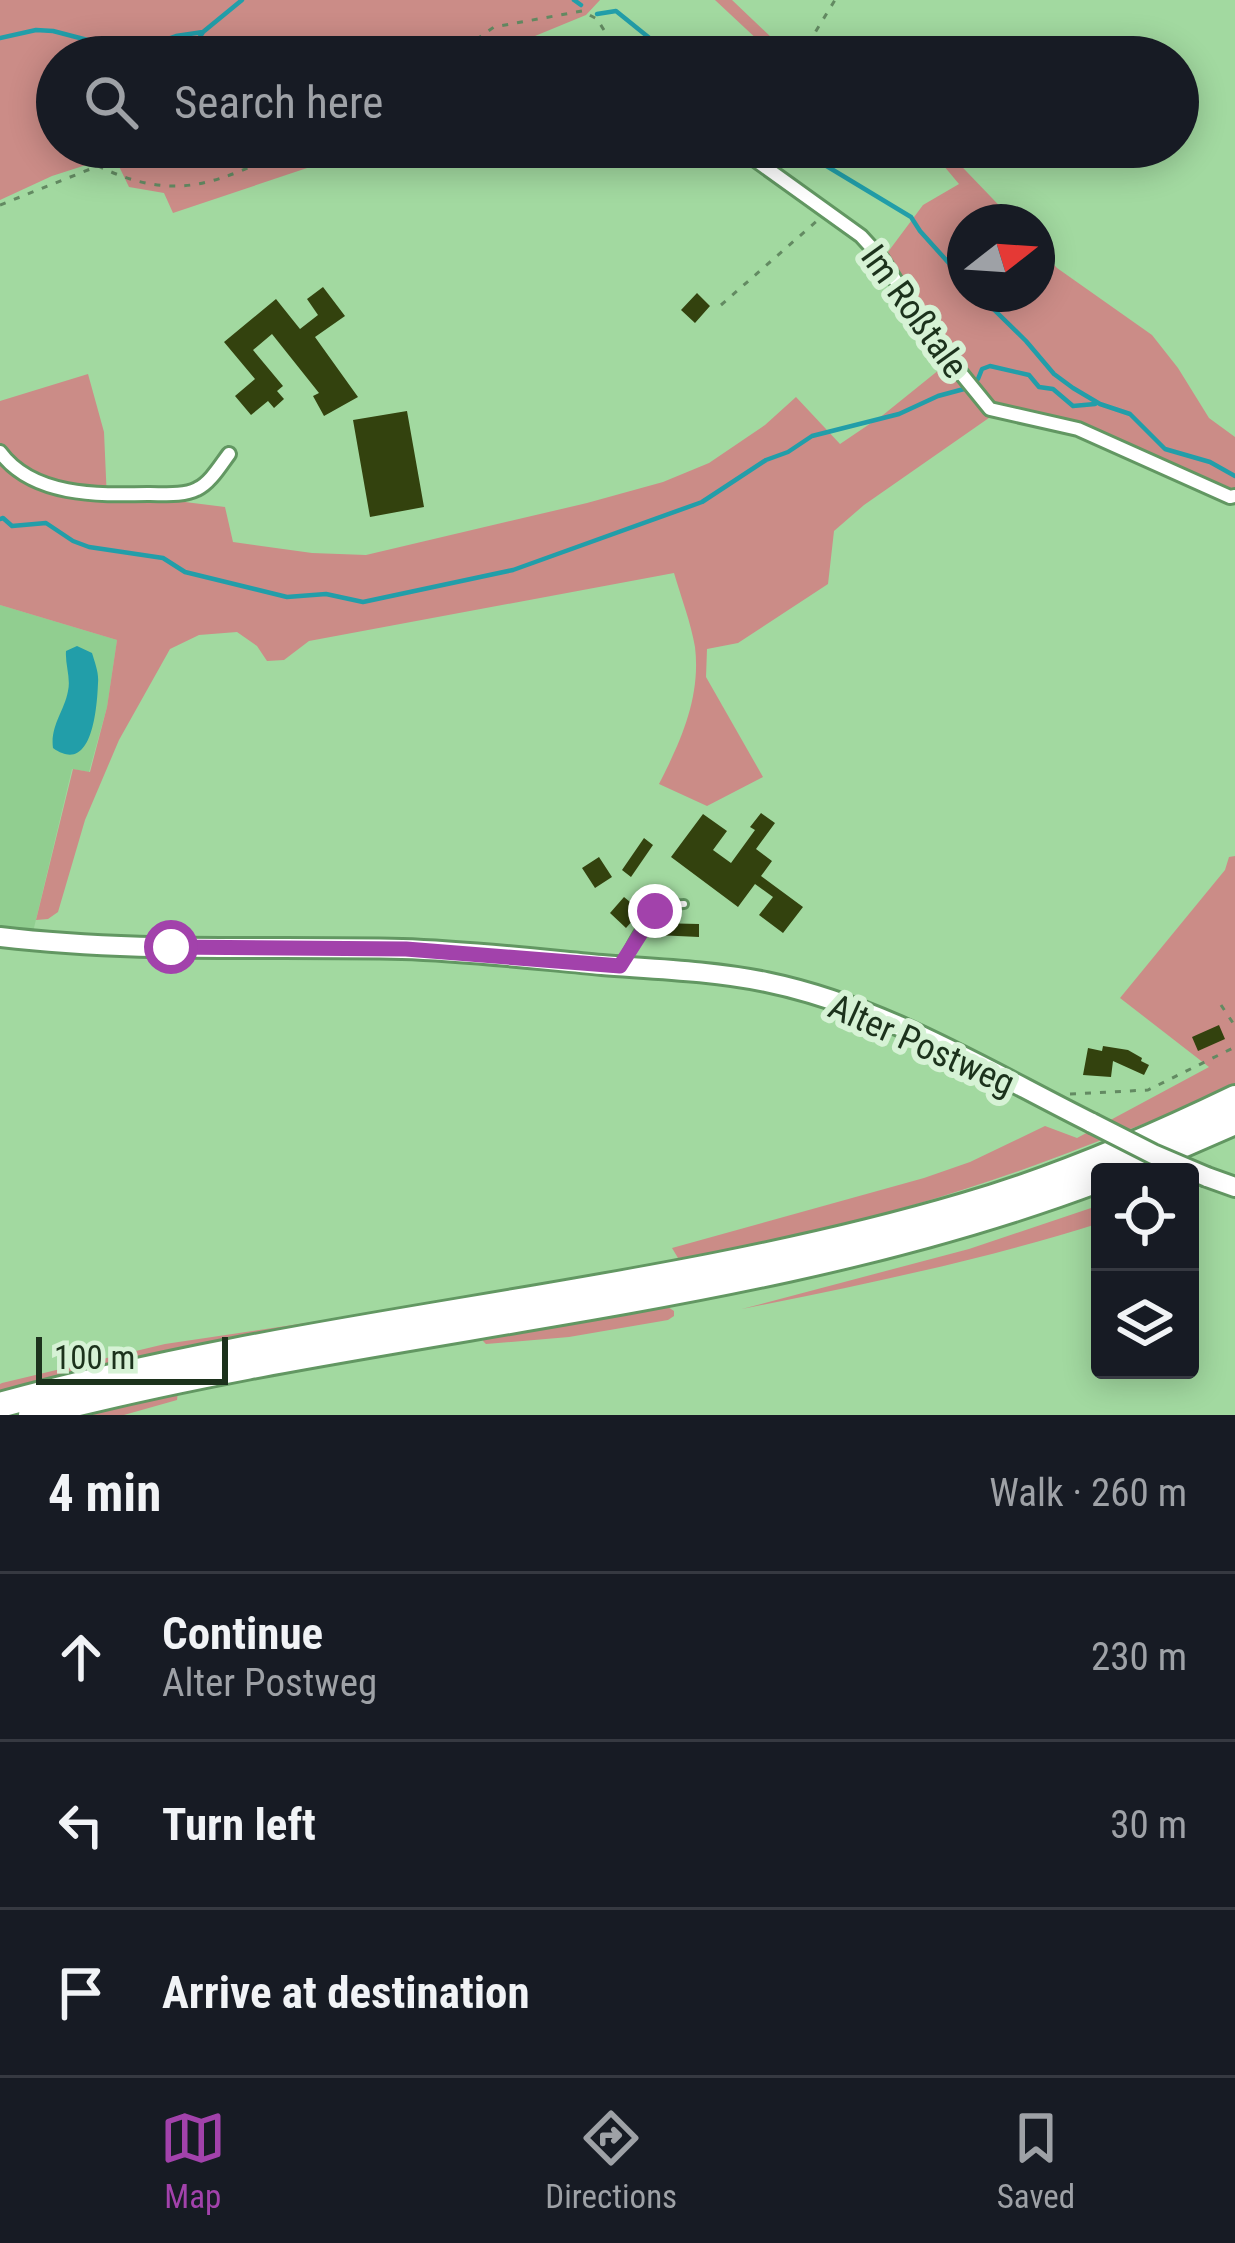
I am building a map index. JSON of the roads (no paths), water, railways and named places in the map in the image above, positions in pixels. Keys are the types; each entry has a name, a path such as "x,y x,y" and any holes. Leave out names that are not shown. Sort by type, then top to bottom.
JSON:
{"highway":[{"path":"0,1405 201,1357 657,1276 865,1233 1042,1180 1235,1099"},
{"path":"1141,1163 1235,1122"},
{"path":"31,1415 227,1370 761,1275 971,1223 1091,1183"}],"street":[{"name":"Im Roßtale","path":"768,168 861,236 882,259 928,334 990,410 1078,429 1235,496"},
{"path":"0,452 10,466 35,480 69,492 111,495 200,488 229,454"},
{"name":"Alter Postweg","path":"0,937 171,947 406,949 765,982 851,1006 930,1040 1092,1123 1235,1186"}],"lane":[{"path":"620,966 655,911 683,904"}],"water":[{"path":"77,646 92,653 98,679 96,708 84,747 66,754 53,748 53,740 69,686 66,651"}],"waterway":[{"path":"176,36 203,32 242,0"},
{"path":"574,0 581,5"},
{"path":"597,14 616,11 647,36"},
{"path":"0,38 36,30 72,36"},
{"path":"200,36 203,32"},
{"path":"830,168 911,217 947,261"},
{"path":"996,312 1073,388 1130,414 1165,449 1210,462 1235,476"},
{"path":"978,379 982,369 990,366 1029,375 1039,387 1053,389 1073,406 1095,404"},
{"path":"0,519 12,526 46,523 89,547 163,558 185,572 287,597 326,594 363,602 513,570 702,502 812,436 899,414 964,389"}]}
